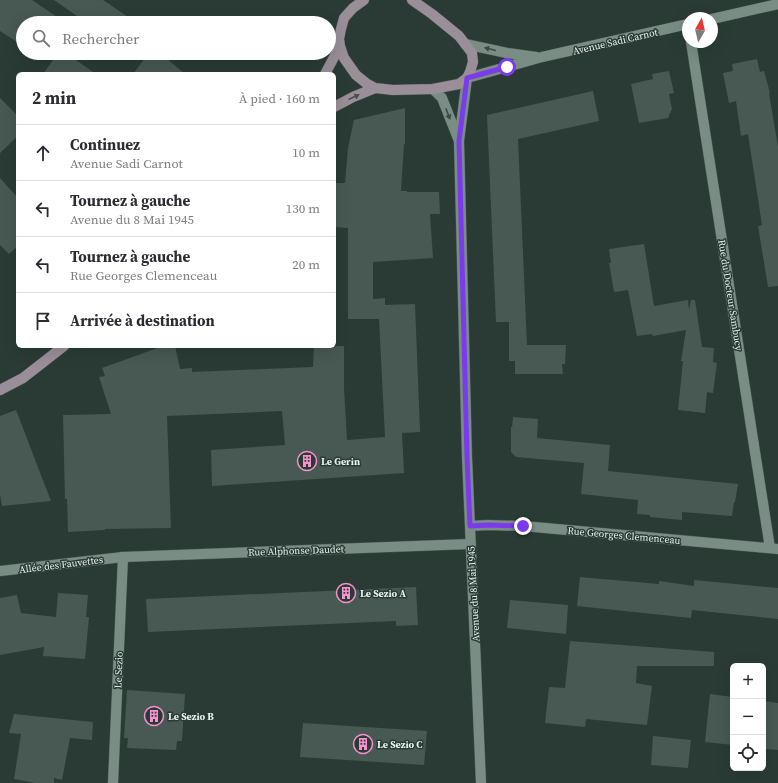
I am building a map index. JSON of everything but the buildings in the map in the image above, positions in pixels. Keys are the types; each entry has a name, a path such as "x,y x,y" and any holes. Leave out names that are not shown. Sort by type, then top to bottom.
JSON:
{"main road":[{"path":"363,0 344,18 339,39 344,58 356,75 375,88 393,90 433,89 459,84 467,78 473,62 472,53 459,36 412,0"},
{"path":"336,53 340,46"},
{"path":"326,72 332,60"},
{"path":"336,106 375,88"},
{"path":"0,390 22,378 61,348"}],"street":[{"path":"718,18 778,4"},
{"name":"Avenue Sadi Carnot","path":"467,78 542,57 682,25"},
{"name":"Avenue Sadi Carnot","path":"466,44 507,53 542,57"},
{"name":"Rue du Docteur Sambucy","path":"692,48 774,549"},
{"name":"Avenue du 8 Mai 1945","path":"467,78 459,141 467,457 481,783"},
{"name":"Avenue du 8 Mai 1945","path":"433,89 442,98 459,141"},
{"name":"Rue Georges Clemenceau","path":"470,526 523,526 774,549"},
{"name":"Rue Alphonse Daudet","path":"123,557 470,544"},
{"name":"Allée des Fauvettes","path":"0,571 123,557"},
{"name":"Le Sezio","path":"113,783 123,557"}],"place":[{"name":"Le Gerin","path":"307,461"},
{"name":"Le Sezio A","path":"346,593"},
{"name":"Le Sezio B","path":"154,716"},
{"name":"Le Sezio C","path":"363,744"}],"route":[{"path":"507,67 467,78 459,141 467,457 470,526 523,526"}]}
